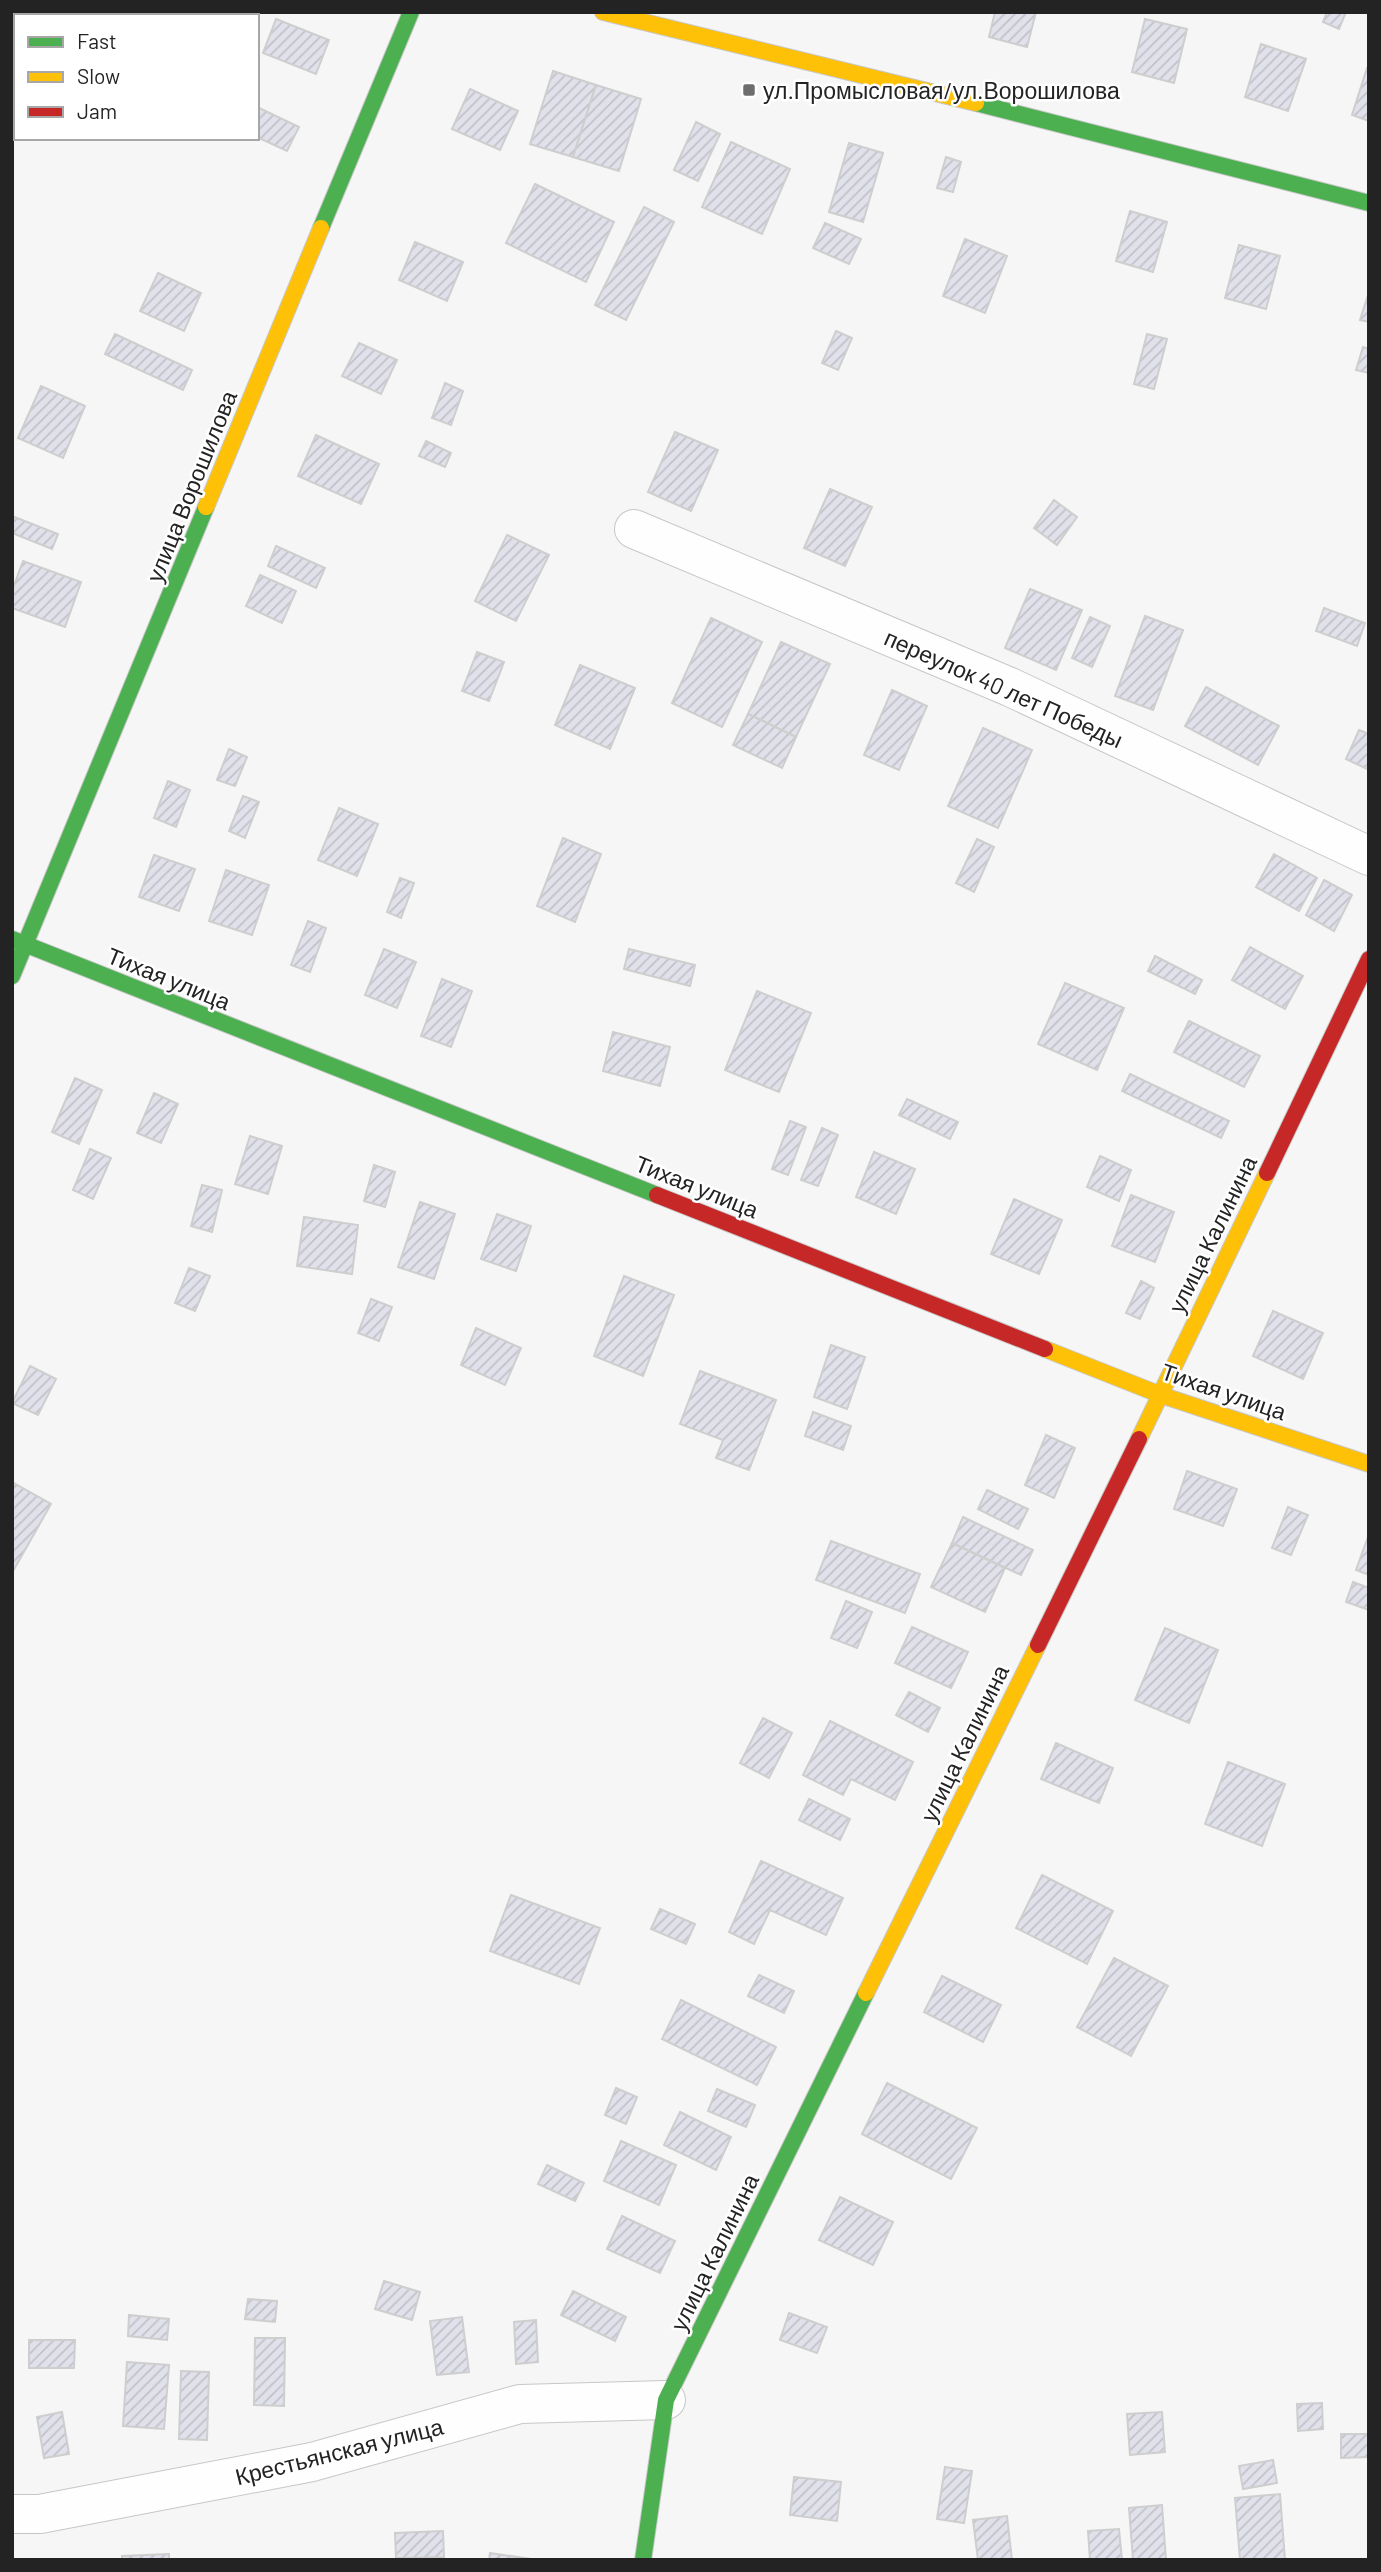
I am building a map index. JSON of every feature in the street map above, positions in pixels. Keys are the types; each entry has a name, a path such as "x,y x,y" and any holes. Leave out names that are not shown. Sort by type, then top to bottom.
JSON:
{"street":[{"name":"улица Ворошилова","path":"12,976 19,942 411,12"},
{"path":"603,12 1210,161 1369,203"},
{"name":"переулок 40 лет Победы","path":"634,529 1010,687 1369,856"},
{"name":"Тихая улица","path":"19,942 1161,1395 1369,1464"},
{"name":"улица Калинина","path":"643,2560 666,2400 1161,1395 1369,959"},
{"name":"Крестьянская улица","path":"12,2514 40,2514 312,2462 520,2404 666,2400"}],"building":[{"path":"132,12 183,12 182,14 131,14"},
{"path":"995,12 1036,12 1027,47 989,37"},
{"path":"1327,12 1346,12 1339,29 1323,22"},
{"path":"276,19 329,40 316,74 263,53"},
{"path":"1145,19 1187,29 1174,83 1132,72"},
{"path":"1261,44 1306,59 1288,111 1245,97"},
{"path":"1369,68 1369,121 1352,115"},
{"path":"553,71 596,85 573,157 530,144"},
{"path":"596,85 641,99 619,171 573,157"},
{"path":"470,89 518,111 500,150 452,129"},
{"path":"259,108 299,127 287,151 259,138"},
{"path":"696,122 720,134 698,181 674,170"},
{"path":"731,142 790,169 762,234 702,207"},
{"path":"849,143 883,153 863,222 829,212"},
{"path":"946,157 961,162 953,192 937,188"},
{"path":"535,184 614,222 586,282 506,243"},
{"path":"644,207 674,222 626,320 595,305"},
{"path":"1130,211 1167,222 1153,272 1116,261"},
{"path":"825,223 861,239 849,264 813,248"},
{"path":"965,239 1007,256 985,313 943,296"},
{"path":"415,242 463,262 447,301 399,280"},
{"path":"1239,245 1280,256 1266,309 1225,298"},
{"path":"158,273 201,293 184,331 140,311"},
{"path":"1369,292 1369,322 1360,320"},
{"path":"836,331 852,338 838,370 822,363"},
{"path":"115,334 192,370 183,390 105,354"},
{"path":"1147,334 1167,339 1154,389 1134,384"},
{"path":"359,343 397,360 381,394 342,376"},
{"path":"1363,347 1369,349 1369,373 1356,370"},
{"path":"445,383 463,391 451,425 432,418"},
{"path":"41,386 85,406 63,458 18,438"},
{"path":"675,432 718,450 691,511 648,492"},
{"path":"316,435 379,464 361,504 298,476"},
{"path":"426,441 451,453 445,467 419,456"},
{"path":"830,489 872,507 845,566 804,548"},
{"path":"1054,500 1077,517 1057,545 1034,528"},
{"path":"12,516 58,534 52,549 12,533"},
{"path":"507,535 549,555 516,621 475,601"},
{"path":"276,546 325,568 316,588 268,566"},
{"path":"23,561 81,582 65,627 12,608 12,591"},
{"path":"260,575 296,591 282,623 246,606"},
{"path":"1030,589 1082,610 1056,670 1005,648"},
{"path":"1324,608 1365,623 1357,646 1316,631"},
{"path":"1145,616 1183,630 1153,710 1115,696"},
{"path":"1090,617 1110,626 1092,667 1072,658"},
{"path":"711,618 762,642 722,727 672,703"},
{"path":"781,642 830,664 796,737 748,714"},
{"path":"477,652 504,662 489,701 462,691"},
{"path":"580,665 635,688 610,749 555,725"},
{"path":"1206,687 1279,726 1258,765 1185,726"},
{"path":"892,690 927,706 899,770 864,755"},
{"path":"748,714 796,737 782,768 733,745"},
{"path":"983,728 1032,750 998,828 948,806"},
{"path":"1359,730 1369,734 1369,770 1346,759"},
{"path":"229,749 247,757 235,786 217,780"},
{"path":"168,781 190,790 176,827 154,818"},
{"path":"243,796 259,802 245,838 229,831"},
{"path":"339,808 378,824 357,876 318,860"},
{"path":"563,838 601,854 575,922 537,906"},
{"path":"977,839 994,847 974,892 956,883"},
{"path":"1274,854 1317,878 1299,911 1256,887"},
{"path":"154,855 195,869 179,911 139,897"},
{"path":"226,870 269,885 252,935 209,921"},
{"path":"400,878 414,883 401,918 387,912"},
{"path":"1324,880 1352,895 1334,931 1306,915"},
{"path":"308,921 326,928 310,972 291,965"},
{"path":"1250,947 1303,976 1285,1009 1232,980"},
{"path":"384,949 416,962 397,1008 365,995"},
{"path":"629,949 695,965 690,986 624,969"},
{"path":"1155,956 1202,980 1195,994 1148,971"},
{"path":"442,979 472,991 451,1047 421,1036"},
{"path":"1065,983 1124,1008 1097,1070 1038,1044"},
{"path":"757,991 811,1013 779,1092 725,1070"},
{"path":"1189,1021 1260,1056 1244,1087 1174,1052"},
{"path":"613,1032 670,1047 660,1086 603,1071"},
{"path":"1130,1074 1229,1121 1221,1138 1122,1091"},
{"path":"75,1078 102,1090 79,1144 52,1132"},
{"path":"154,1093 178,1104 161,1143 137,1133"},
{"path":"907,1099 958,1122 950,1139 899,1115"},
{"path":"790,1121 806,1127 788,1175 772,1169"},
{"path":"822,1128 838,1135 818,1186 801,1180"},
{"path":"250,1136 282,1146 268,1194 235,1184"},
{"path":"90,1149 111,1158 93,1199 73,1190"},
{"path":"874,1152 915,1169 896,1214 856,1197"},
{"path":"1100,1156 1131,1170 1119,1201 1087,1187"},
{"path":"374,1165 395,1172 385,1207 364,1201"},
{"path":"202,1185 222,1190 212,1232 191,1226"},
{"path":"1131,1195 1174,1212 1155,1262 1112,1246"},
{"path":"1014,1199 1062,1220 1039,1274 991,1254"},
{"path":"420,1202 455,1214 434,1279 398,1267"},
{"path":"497,1214 531,1226 516,1271 481,1259"},
{"path":"304,1217 358,1225 352,1274 297,1266"},
{"path":"189,1268 210,1276 195,1311 175,1303"},
{"path":"624,1276 674,1295 643,1376 594,1356"},
{"path":"1141,1281 1154,1288 1140,1319 1126,1313"},
{"path":"371,1299 392,1307 379,1341 358,1333"},
{"path":"1273,1311 1323,1333 1303,1379 1253,1356"},
{"path":"476,1328 521,1348 505,1385 461,1365"},
{"path":"831,1345 865,1357 847,1409 814,1397"},
{"path":"30,1366 56,1379 38,1415 12,1403"},
{"path":"700,1371 776,1400 749,1470 716,1458 723,1440 680,1424"},
{"path":"813,1412 851,1426 843,1450 805,1436"},
{"path":"1046,1435 1075,1448 1054,1498 1025,1485"},
{"path":"1187,1471 1237,1489 1223,1526 1174,1509"},
{"path":"12,1482 51,1504 12,1573"},
{"path":"987,1490 1028,1509 1018,1529 978,1509"},
{"path":"1288,1507 1308,1515 1291,1555 1272,1548"},
{"path":"963,1517 1033,1550 1021,1575 952,1543"},
{"path":"1369,1534 1369,1575 1356,1570"},
{"path":"831,1541 920,1574 905,1613 816,1580"},
{"path":"952,1543 1005,1568 985,1612 931,1587"},
{"path":"1353,1582 1369,1588 1369,1610 1346,1602"},
{"path":"846,1601 872,1612 857,1648 831,1638"},
{"path":"912,1627 968,1652 951,1688 895,1663"},
{"path":"1165,1628 1218,1650 1189,1723 1135,1700"},
{"path":"909,1692 940,1708 928,1732 896,1715"},
{"path":"763,1718 792,1733 769,1778 740,1763"},
{"path":"830,1721 913,1762 895,1800 851,1779 843,1795 803,1775"},
{"path":"1056,1743 1113,1768 1099,1803 1041,1779"},
{"path":"1228,1762 1285,1784 1262,1846 1205,1824"},
{"path":"809,1799 850,1819 840,1840 799,1820"},
{"path":"761,1861 843,1898 826,1935 770,1910 754,1944 729,1932"},
{"path":"1042,1875 1113,1911 1087,1964 1016,1928"},
{"path":"511,1895 600,1928 579,1984 490,1951"},
{"path":"660,1909 695,1924 686,1944 651,1929"},
{"path":"1114,1958 1168,1986 1131,2056 1077,2027"},
{"path":"759,1975 794,1991 784,2013 748,1996"},
{"path":"942,1976 1001,2005 983,2042 924,2012"},
{"path":"681,2000 776,2047 757,2085 662,2039"},
{"path":"887,2083 977,2128 951,2179 862,2134"},
{"path":"616,2088 637,2097 626,2124 605,2115"},
{"path":"717,2089 755,2105 746,2127 708,2111"},
{"path":"680,2112 731,2137 716,2170 664,2145"},
{"path":"621,2141 676,2165 659,2205 604,2181"},
{"path":"547,2165 584,2183 575,2201 538,2184"},
{"path":"840,2197 893,2222 873,2265 819,2240"},
{"path":"622,2216 675,2241 660,2273 607,2249"},
{"path":"384,2281 420,2292 412,2320 375,2309"},
{"path":"573,2291 626,2317 615,2341 561,2315"},
{"path":"248,2299 277,2301 275,2322 245,2319"},
{"path":"789,2313 827,2327 817,2353 780,2340"},
{"path":"129,2315 169,2319 167,2340 128,2336"},
{"path":"462,2317 469,2372 437,2375 430,2321"},
{"path":"536,2320 538,2362 516,2364 514,2322"},
{"path":"255,2338 285,2338 284,2406 254,2405"},
{"path":"29,2340 75,2340 74,2368 29,2368"},
{"path":"127,2362 169,2365 164,2429 123,2426"},
{"path":"181,2371 209,2372 207,2440 179,2439"},
{"path":"1322,2403 1323,2429 1298,2431 1297,2404"},
{"path":"62,2412 69,2454 44,2458 37,2417"},
{"path":"1162,2412 1165,2452 1130,2455 1127,2414"},
{"path":"1341,2434 1369,2434 1369,2457 1341,2458"},
{"path":"1273,2460 1277,2483 1243,2489 1239,2466"},
{"path":"945,2467 972,2471 964,2523 937,2519"},
{"path":"794,2477 841,2482 837,2521 790,2515"},
{"path":"1280,2494 1285,2560 1240,2560 1235,2498"},
{"path":"1162,2505 1166,2560 1133,2560 1129,2508"},
{"path":"1007,2516 1012,2560 978,2560 973,2520"},
{"path":"1119,2529 1122,2560 1090,2560 1088,2531"},
{"path":"443,2531 444,2557 396,2558 395,2533"},
{"path":"490,2553 538,2560 489,2560"},
{"path":"169,2554 169,2560 122,2560 122,2556"}],"traffic: fast":[{"path":"321,228 411,12"},
{"path":"976,103 1369,203"},
{"path":"12,976 206,507"},
{"path":"12,939 657,1195"},
{"path":"643,2560 666,2400 866,1993"}],"traffic: slow":[{"path":"603,12 976,103"},
{"path":"206,507 321,228"},
{"path":"1139,1439 1267,1173"},
{"path":"1045,1349 1161,1395 1369,1464"},
{"path":"866,1993 1038,1645"}],"traffic: jam":[{"path":"1267,1173 1369,959"},
{"path":"657,1195 1045,1349"},
{"path":"1038,1645 1139,1439"}],"place":[{"name":"ул.Промысловая/ул.Ворошилова","path":"749,90"}]}
